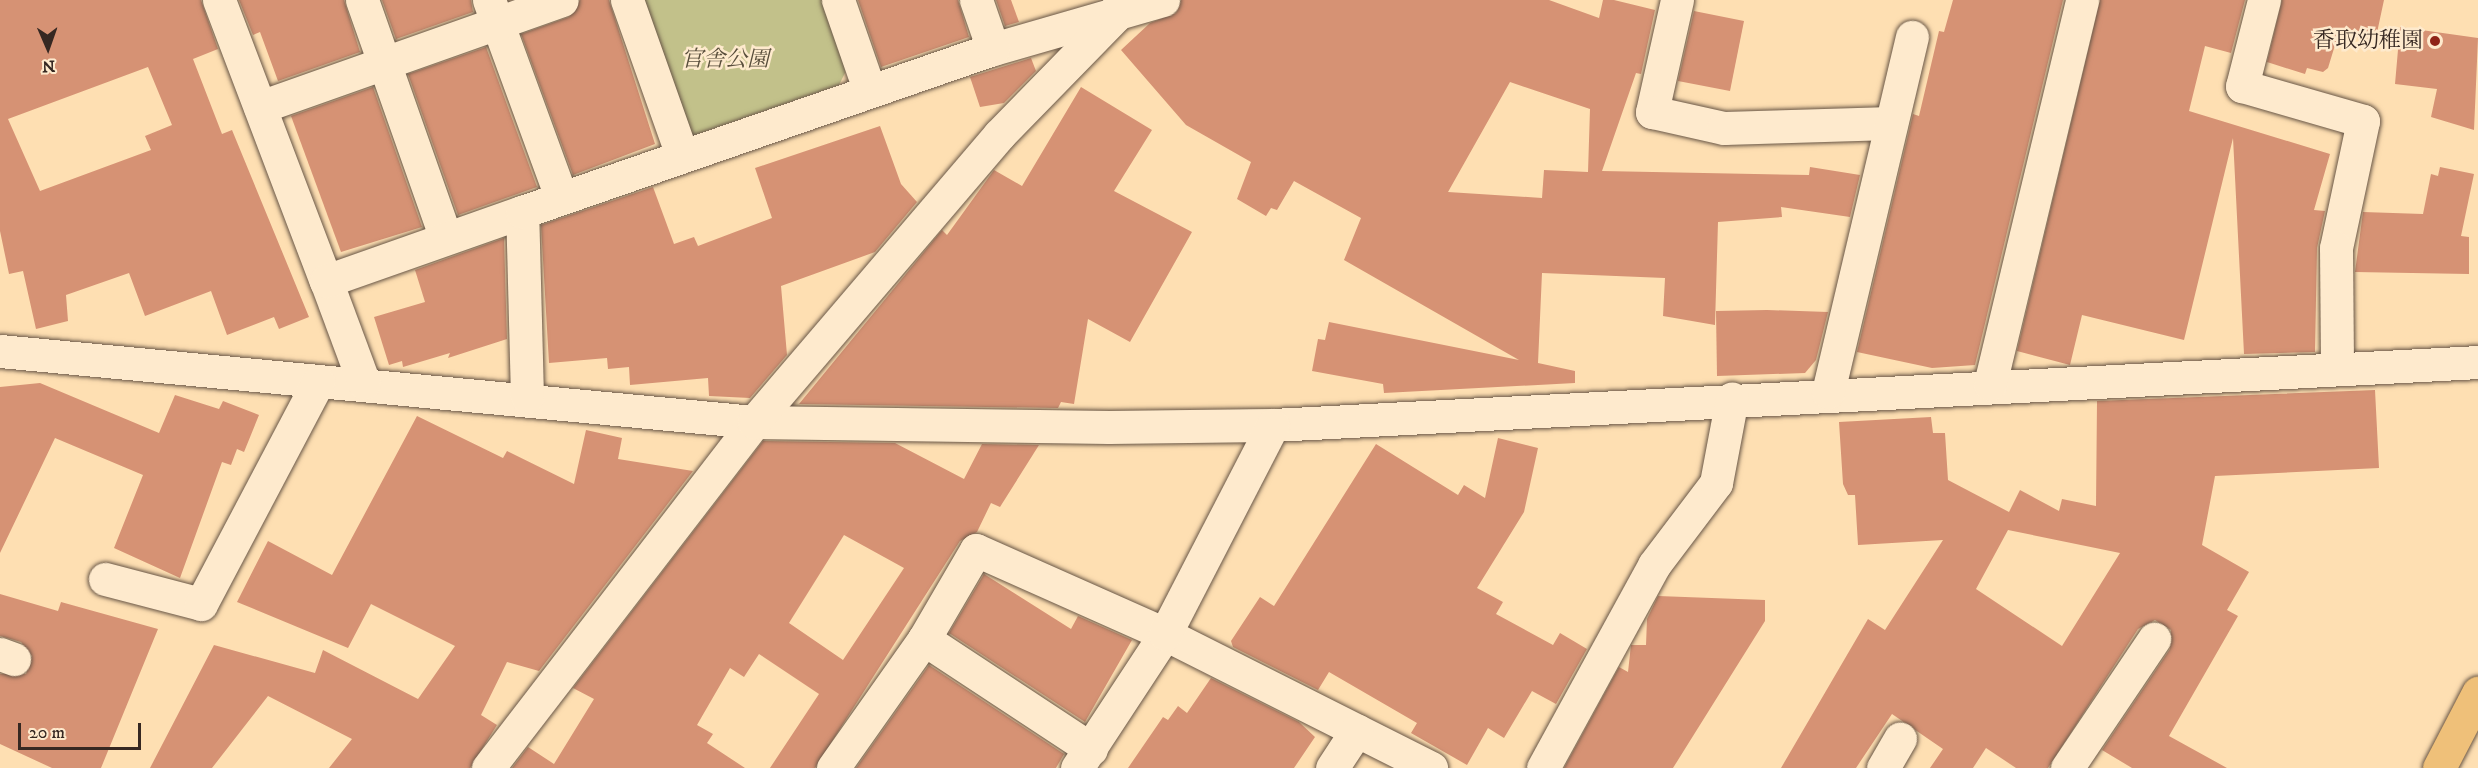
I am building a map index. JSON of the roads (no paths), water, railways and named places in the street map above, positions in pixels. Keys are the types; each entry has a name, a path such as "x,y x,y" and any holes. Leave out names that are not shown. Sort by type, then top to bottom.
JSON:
{"main road":[{"path":"2439,768 2478,693"}],"street":[{"path":"219,0 364,383"},
{"path":"362,0 446,238"},
{"path":"260,107 386,63 493,12 562,0"},
{"path":"627,0 682,155"},
{"path":"838,0 869,89"},
{"path":"976,0 993,49"},
{"path":"326,281 869,89 1118,8 1163,0"},
{"path":"1676,0 1652,112 1724,128 1892,123"},
{"path":"1990,384 2082,0"},
{"path":"2264,0 2242,86 2363,121 2336,248 2337,367"},
{"path":"488,768 754,422 991,143 1118,8"},
{"path":"493,12 561,197"},
{"path":"1828,393 1912,38"},
{"path":"522,212 527,397"},
{"path":"0,351 318,382 364,383 527,397 754,422 1273,425 1990,384 2478,362"},
{"path":"105,579 201,604 318,382"},
{"path":"1543,768 1654,565 1716,483 1732,398"},
{"path":"924,639 1084,759 1165,633 1273,425"},
{"path":"833,768 924,639 976,550 1165,633 1431,768"},
{"path":"2067,768 2154,639"},
{"path":"1332,768 1357,730"},
{"path":"1883,768 1900,738"}],"place":[{"name":"香取幼稚園","path":"2435,41"}],"park label":[{"name":"官舎公園","path":"725,60"}]}
